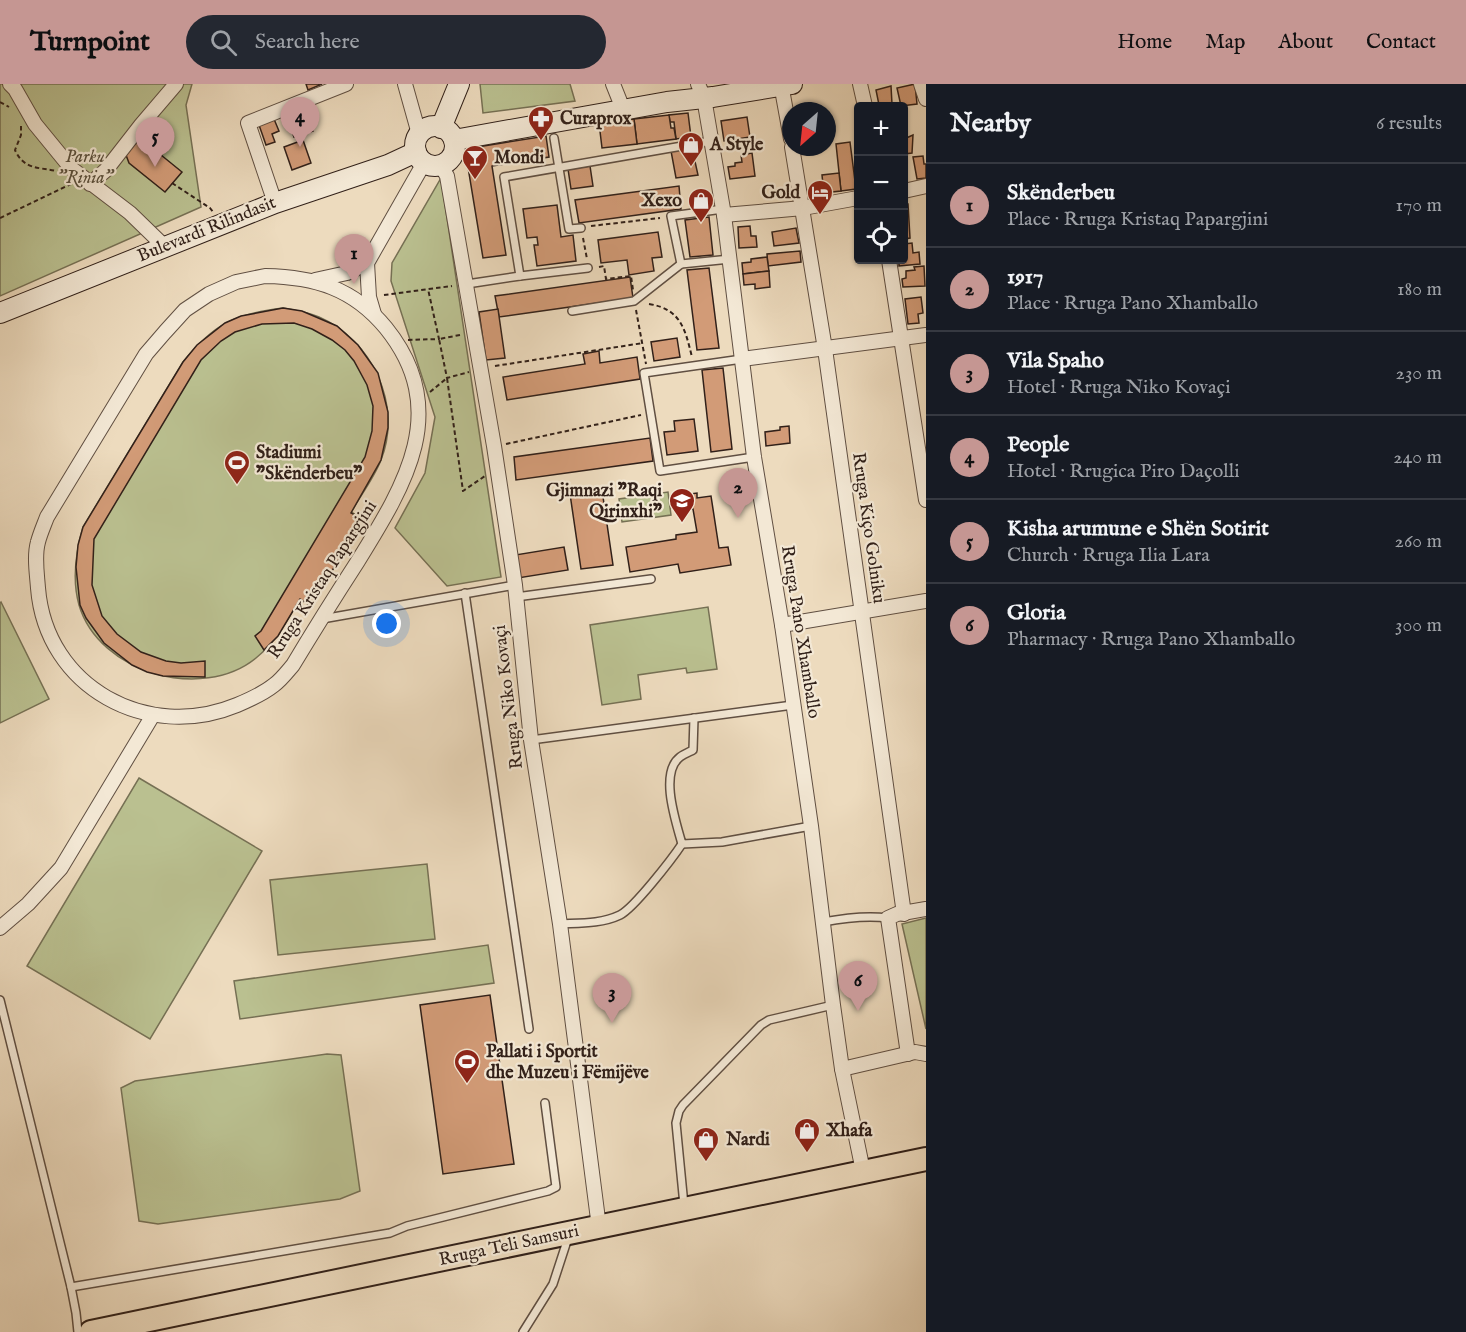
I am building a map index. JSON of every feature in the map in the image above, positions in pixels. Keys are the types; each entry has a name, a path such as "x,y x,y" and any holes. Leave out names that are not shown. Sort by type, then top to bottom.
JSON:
{"main road":[{"path":"425,154 451,158 455,146 448,134 459,84"},
{"name":"Bulevardi Rilindasit","path":"0,314 276,202 425,154 429,127 448,134 667,102 701,91 785,85"},
{"name":"Rruga Teli Samsuri","path":"91,1332 863,1171 926,1160"}],"street":[{"path":"10,84 36,124 70,168 130,213 165,247"},
{"path":"90,184 106,170 176,84"},
{"path":"276,202 248,123 346,84"},
{"name":"Rruga Niko Kovaçi","path":"405,84 425,154 447,176 467,284 515,591 531,740 560,924 599,1227"},
{"path":"613,84 623,109"},
{"path":"860,84 864,102"},
{"path":"921,84 926,99"},
{"path":"785,85 787,102"},
{"name":"Rruga Pano Xhamballo","path":"701,91 724,212 754,457 782,625 811,826 842,1069 863,1171"},
{"path":"367,263 425,154"},
{"name":"Rruga Kiço Golniku","path":"794,156 825,349 904,914"},
{"path":"908,190 926,186"},
{"path":"724,212 803,208 854,199"},
{"name":"Rruga Kristaq Papargjini","path":"311,280 331,278 367,263 369,297 374,314"},
{"path":"890,264 926,500"},
{"name":"Rruga Kristaq Papargjini","path":"265,276 311,280 350,296 374,314 396,341 408,363 418,401 418,433 406,477 390,510 292,665 274,686 219,712 190,718 153,715 132,710 105,698 82,680 62,658 48,632 39,604 37,543 47,517 146,354 185,310 209,294 236,282 265,276"},
{"path":"742,359 926,334"},
{"path":"782,625 926,601"},
{"path":"0,928 28,904 61,868 153,715"},
{"path":"908,1054 888,918 897,914 926,909"},
{"path":"842,1069 915,1052 926,1054"}],"lane":[{"path":"554,138 569,229 581,228"},
{"path":"520,276 504,177 711,141"},
{"path":"681,264 671,216 724,212"},
{"path":"572,311 634,301 681,264 730,259"},
{"path":"467,284 588,268"},
{"path":"742,359 644,373 660,471 754,457"},
{"path":"321,619 465,593 651,579"},
{"path":"465,593 529,1029"},
{"path":"531,740 793,705"},
{"path":"560,924 600,922 622,914 672,859 682,844 670,797 671,771 679,757 693,750 694,718"},
{"path":"682,844 722,842 811,826"},
{"path":"823,922 864,917 888,918"},
{"path":"0,1000 71,1287 78,1332"},
{"path":"684,1209 676,1123 682,1105 761,1025 769,1020 833,1005"},
{"path":"71,1287 390,1233 407,1226 548,1191 556,1187 545,1103"},
{"path":"523,1332 553,1284 570,1233"}],"path":[{"path":"0,102 10,107"},
{"path":"0,218 73,183 55,170 34,169 19,158 15,150 21,135 21,123"},
{"path":"172,183 210,208 221,225"},
{"path":"588,268 581,228 671,216"},
{"path":"369,297 467,284"},
{"path":"428,289 447,378 463,491 497,468"},
{"path":"634,301 659,305 678,318 685,330 694,366"},
{"path":"396,341 439,339 475,332"},
{"path":"418,401 447,378 480,368 643,343"},
{"path":"494,446 651,413"}],"green space":[{"name":"Parku \"Rinia\"","path":"0,84 192,84 186,105 201,207 0,296"},
{"path":"480,84 570,84 575,101 483,113"},
{"path":"441,178 501,577 447,586 395,528 425,473 435,417 391,281 392,263"},
{"name":"Stadiumi \"Skënderbeu\"","path":"283,308 314,315 338,327 368,358 378,377 385,397 388,418 387,439 378,467 351,512 363,519 311,606 300,599 275,638 256,658 234,671 208,678 182,678 155,674 130,663 108,648 90,629 79,605 75,576 78,546 83,527 183,362 194,349 226,323 266,310"},
{"path":"668,492 671,515 622,522 619,499"},
{"path":"0,603 49,699 0,723"},
{"path":"708,607 717,669 687,673 686,668 638,675 641,699 602,705 590,625"},
{"path":"139,778 262,851 150,1039 27,966"},
{"path":"427,864 435,939 278,955 270,880"},
{"path":"926,918 926,1029 902,924"},
{"path":"488,945 494,983 240,1019 234,981"},
{"path":"327,1054 341,1055 360,1191 340,1199 158,1224 139,1221 121,1088 135,1081"}],"building":[{"path":"306,84 322,84 308,90"},
{"path":"915,84 917,104 908,105 908,102 900,102 897,88"},
{"path":"891,86 892,102 878,102 876,90"},
{"path":"299,110 301,115 307,113 313,131 294,137 286,114"},
{"path":"688,113 691,137 676,139 674,122 670,122 669,115"},
{"path":"669,115 676,139 637,144 634,119"},
{"path":"747,117 750,137 724,141 721,121"},
{"path":"274,119 279,131 272,134 275,142 266,145 259,125"},
{"path":"634,119 637,144 602,148 599,123"},
{"path":"913,135 912,153 908,154 908,137"},
{"path":"546,136 549,157 492,166 506,255 483,258 465,149"},
{"path":"303,140 311,163 292,170 284,147"},
{"path":"145,142 182,172 165,192 129,163 126,155 129,147"},
{"path":"850,142 854,189 841,191 836,144"},
{"path":"692,148 698,175 676,178 671,151"},
{"path":"752,153 755,176 730,179 728,167 742,162 741,155"},
{"path":"923,156 924,164 926,164 926,178 917,179 913,157"},
{"path":"590,166 593,186 571,189 568,169"},
{"path":"839,173 841,191 813,194 812,186 823,185 822,175"},
{"path":"679,186 681,209 579,223 575,200"},
{"path":"908,204 910,238 908,238"},
{"path":"557,205 561,237 573,235 576,261 537,266 534,245 538,245 537,237 527,238 523,209"},
{"path":"709,217 713,255 690,257 685,220"},
{"path":"750,226 751,236 756,236 757,247 739,248 738,227"},
{"path":"796,228 799,243 774,246 772,232"},
{"path":"658,232 662,257 652,258 654,271 629,275 627,260 601,263 598,240"},
{"path":"912,243 913,253 919,252 920,264 899,266 899,264 908,264 908,244"},
{"path":"800,251 801,262 768,266 767,254"},
{"path":"767,257 769,271 743,274 742,263"},
{"path":"924,266 925,286 903,287 902,279 906,278 906,271"},
{"path":"709,268 719,348 697,350 687,270"},
{"path":"769,271 770,287 755,289 755,284 744,285 743,274"},
{"path":"630,277 633,298 499,317 495,296"},
{"path":"921,297 923,313 918,314 919,323 908,324 905,299"},
{"path":"283,308 302,311 337,326 358,345 378,373 388,412 388,428 381,460 351,513 363,519 311,606 300,599 278,636 264,650 255,636 261,631 365,457 372,431 373,406 367,385 354,361 332,340 312,329 294,323 262,324 235,332 221,341 201,360 94,539 92,585 102,616 117,634 141,652 166,661 181,663 205,661 205,677 163,676 147,672 132,665 104,643 86,618 80,605 76,567 78,545 83,527 183,362 197,345 225,323 241,316"},
{"path":"498,309 505,358 486,360 479,312"},
{"path":"677,338 680,357 654,361 651,342"},
{"path":"599,351 600,363 637,357 640,379 507,400 503,377 585,364 583,354"},
{"path":"723,368 732,449 711,452 702,370"},
{"path":"694,419 698,451 667,455 664,432 675,431 674,421"},
{"path":"789,426 790,443 766,446 765,432"},
{"path":"650,438 653,461 516,480 514,457"},
{"path":"602,490 613,565 581,569 570,494"},
{"path":"697,493 697,498 711,496 719,548 728,547 731,565 680,573 678,564 630,572 626,547 676,539 676,535 697,532 693,509 685,510 683,495"},
{"path":"564,547 568,570 518,578 515,555"},
{"name":"Pallati i Sportit dhe Muzeu i Fëmijëve","path":"490,995 514,1164 443,1174 420,1005"}],"place":[{"name":"Curaprox","path":"541,142"},
{"name":"People","path":"300,147"},
{"name":"Kisha arumune e Shën Sotirit","path":"155,167"},
{"name":"A Style","path":"691,168"},
{"name":"Mondi","path":"475,181"},
{"name":"Gold","path":"820,216"},
{"name":"Xexo","path":"701,224"},
{"name":"Skënderbeu","path":"354,284"},
{"name":"Stadiumi \"Skënderbeu\"","path":"237,486"},
{"name":"1917","path":"738,518"},
{"name":"Gjimnazi \"Raqi Qirinxhi\"","path":"682,524"},
{"name":"Gloria","path":"858,1011"},
{"name":"Vila Spaho","path":"612,1023"},
{"name":"Pallati i Sportit dhe Muzeu i Fëmijëve","path":"467,1085"},
{"name":"Xhafa","path":"807,1154"},
{"name":"Nardi","path":"706,1163"}]}
